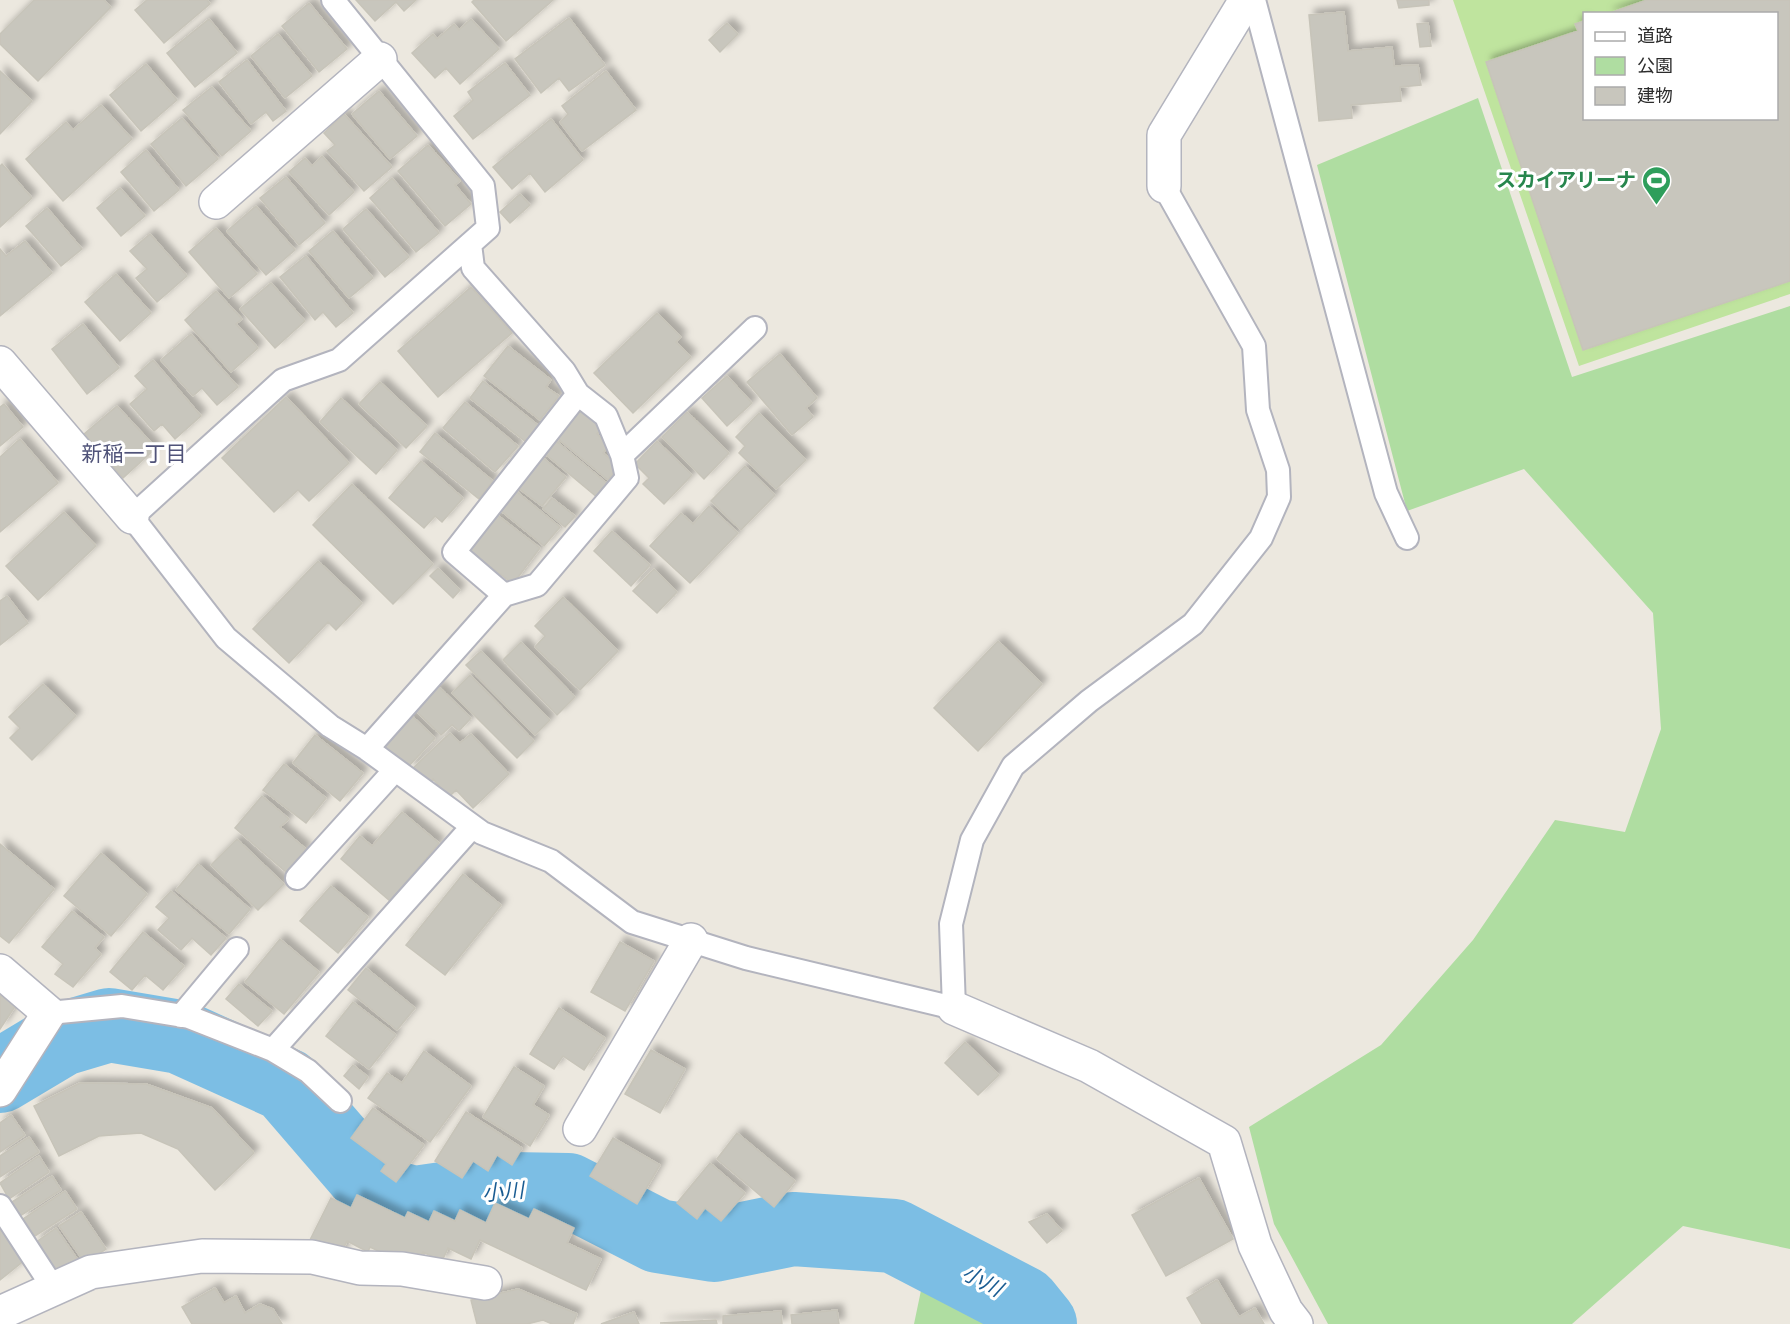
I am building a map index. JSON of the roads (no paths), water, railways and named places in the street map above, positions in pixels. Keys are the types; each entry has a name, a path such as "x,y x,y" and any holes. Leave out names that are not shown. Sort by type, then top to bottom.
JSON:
{"street":[{"path":"1164,186 1164,135 1246,0"},
{"path":"216,202 380,59"},
{"path":"0,363 132,517"},
{"path":"579,1129 691,940"},
{"path":"0,971 49,1013 12,1066"},
{"path":"954,1008 1089,1066 1224,1142 1255,1245 1286,1311 1296,1324"},
{"path":"0,1313 91,1272 202,1256 312,1257 360,1268 402,1269 485,1283"}],"lane":[{"path":"333,0 483,186 488,228 339,360 283,380 132,517 226,638 330,726 367,749 482,833 551,861 632,922 746,958 954,1008 951,924 972,840 1013,766 1089,701 1193,624 1261,538 1279,497 1278,470 1258,410 1254,346 1164,186"},
{"path":"1254,0 1386,493 1407,538"},
{"path":"367,749 504,595 537,585 627,478 606,416 578,394 564,370 473,268 470,244"},
{"path":"621,455 754,328"},
{"path":"504,595 454,552 578,394"},
{"path":"297,878 395,770"},
{"path":"273,1050 472,826"},
{"path":"182,1016 237,949"},
{"path":"49,1013 122,1006 189,1017 273,1050 308,1071 340,1101"},
{"path":"0,1206 54,1289"}],"waterway":[{"name":"小川","path":"0,1076 62,1039 109,1025 180,1037 286,1085 380,1194 414,1203 511,1189 568,1190 658,1236 714,1245 793,1229 894,1236 1023,1303 1040,1324"}],"place":[{"name":"スカイアリーナ","path":"1657,206"}],"district":[{"name":"新稲一丁目","path":"134,454"}]}
